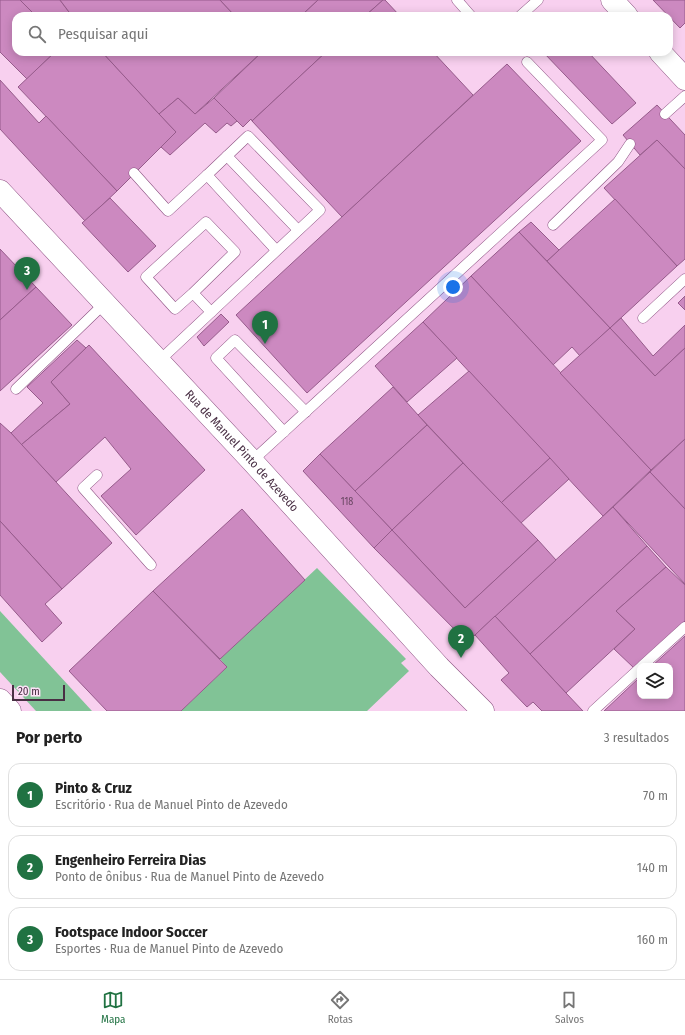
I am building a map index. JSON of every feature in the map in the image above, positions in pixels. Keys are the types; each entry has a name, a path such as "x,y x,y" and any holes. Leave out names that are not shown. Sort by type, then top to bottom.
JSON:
{"main road":[{"path":"612,0 623,12"},
{"path":"664,56 685,79"},
{"name":"Rua de Manuel Pinto de Azevedo","path":"0,191 252,461 439,667 484,711"},
{"path":"0,700 10,711"}],"lane":[{"path":"457,0 468,12"},
{"path":"524,12 538,0"},
{"path":"252,461 602,140 526,62"},
{"path":"665,114 685,96"},
{"path":"134,173 168,211 248,136 320,210 158,361"},
{"path":"553,225 618,162 630,144"},
{"path":"228,156 298,230"},
{"path":"207,175 276,250"},
{"path":"206,222 235,252 193,293 175,309 146,277 206,222"},
{"path":"644,318 685,278"},
{"path":"193,293 211,312"},
{"path":"16,389 105,303"},
{"path":"284,432 216,358 235,340 306,412"},
{"path":"97,475 83,488 151,565"},
{"path":"645,663 685,627"},
{"path":"593,711 637,671"}],"green space":[{"path":"317,568 406,659 401,663 409,671 367,711 181,711 227,667 220,659"},
{"path":"0,611 92,711 36,711 0,672"}],"building":[{"path":"0,0 20,0 32,12 12,12 12,56 51,56 27,79 0,52"},
{"path":"20,0 60,0 69,12 32,12"},
{"path":"60,0 220,0 231,12 69,12"},
{"path":"220,0 318,0 305,12 231,12"},
{"path":"318,0 383,0 370,12 305,12"},
{"path":"383,0 385,0 396,12 370,12"},
{"path":"653,0 685,0 685,23 680,28 673,21 673,12 665,12"},
{"path":"51,56 106,56 176,132 117,191 18,87"},
{"path":"106,56 258,56 195,114 178,98 159,114"},
{"path":"258,56 322,56 252,121 251,119 243,127 214,98"},
{"path":"322,56 437,56 473,95 342,217 252,121"},
{"path":"547,56 592,56 636,103 612,124"},
{"path":"507,64 581,141 307,393 236,315"},
{"path":"0,80 39,123 46,116 117,191 85,221 0,129"},
{"path":"178,98 195,114 214,98 237,121 231,126 227,123 216,133 205,123 170,155 161,147 176,132 159,114"},
{"path":"657,105 685,135 685,169 657,140 640,155 623,135"},
{"path":"657,140 685,169 685,259 677,266 604,188"},
{"path":"110,198 156,246 128,272 82,223"},
{"path":"615,199 677,266 610,328 547,261"},
{"path":"531,222 559,250 547,261 519,232"},
{"path":"519,232 610,328 580,356 572,347 553,365 471,276"},
{"path":"0,249 36,287 0,320"},
{"path":"471,276 651,470 603,516 423,322"},
{"path":"36,287 72,325 0,391 0,320"},
{"path":"685,296 685,310 678,303"},
{"path":"221,314 229,322 204,346 197,337"},
{"path":"621,318 653,356 685,325 685,348 655,376 610,328"},
{"path":"423,322 457,358 407,402 375,366"},
{"path":"610,328 655,376 685,348 685,439 651,470 560,373"},
{"path":"77,340 86,348 51,382 70,404 21,445 11,433 43,403 27,387"},
{"path":"89,345 205,470 136,535 101,496 131,469 105,437 56,482 21,445 70,404 51,382"},
{"path":"469,371 550,458 501,503 418,415"},
{"path":"393,387 427,425 355,491 320,454"},
{"path":"0,423 11,433 112,543 62,589 0,521"},
{"path":"427,425 463,463 392,530 355,491"},
{"path":"685,439 685,509 650,472"},
{"path":"320,454 392,530 374,548 303,471"},
{"path":"550,458 569,479 521,523 501,503"},
{"path":"463,463 538,540 465,608 392,530"},
{"path":"650,472 685,509 685,584 613,507"},
{"path":"613,507 647,546 530,654 495,616"},
{"path":"242,509 305,580 220,659 153,591"},
{"path":"0,521 62,589 45,604 62,623 42,642 0,595"},
{"path":"392,530 465,608 538,540 556,560 475,635 466,641 374,548"},
{"path":"647,546 666,567 616,611 635,629 566,693 530,654"},
{"path":"666,567 685,585 685,621 639,663 637,663 634,668 614,649 635,629 616,611"},
{"path":"153,591 227,667 181,711 107,711 69,671"},
{"path":"495,616 583,711 542,711 533,702 527,707 501,680 509,673 475,635"},
{"path":"685,636 685,711 604,711 637,680 637,699 673,699 673,663 655,663"}],"place":[{"name":"Footspace Indoor Soccer","path":"27,290"},
{"name":"Pinto & Cruz","path":"265,344"},
{"name":"Engenheiro Ferreira Dias","path":"461,658"}]}
